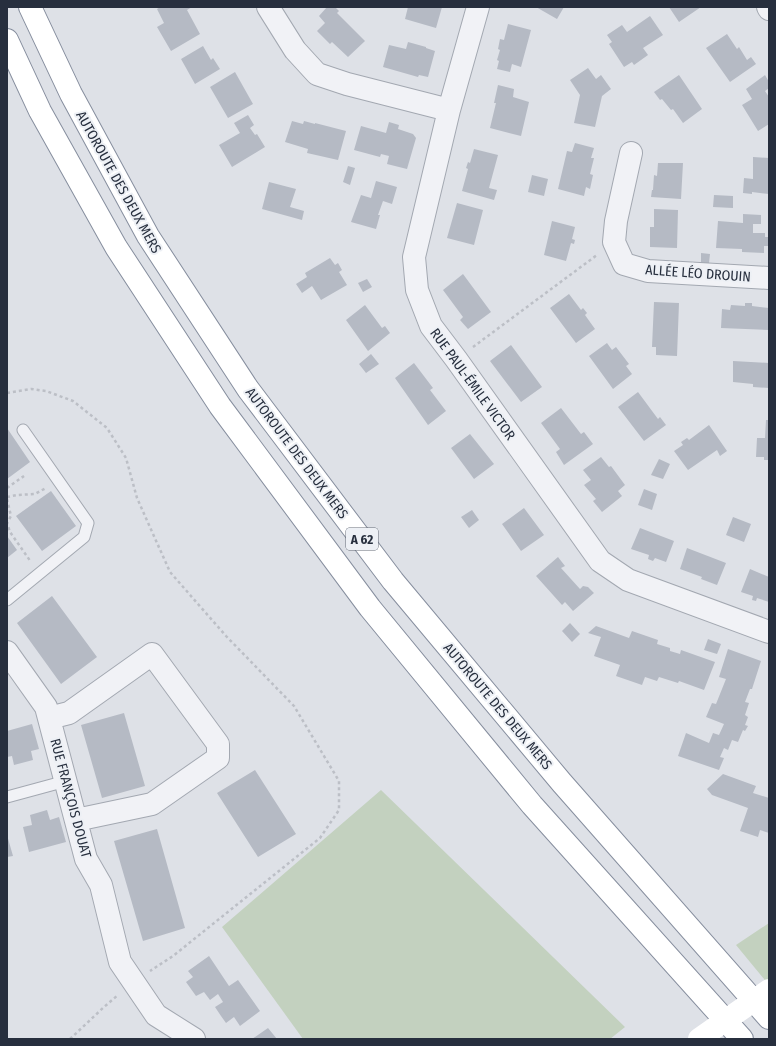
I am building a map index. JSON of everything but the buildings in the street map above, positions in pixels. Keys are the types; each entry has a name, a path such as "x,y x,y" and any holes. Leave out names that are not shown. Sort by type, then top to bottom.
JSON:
{"main road":[{"name":"AUTOROUTE DES DEUX MERS","path":"30,7 71,94 148,236 248,389 393,581 562,783 769,1018"},
{"name":"A 62","path":"7,40 40,111 116,247 220,406 385,627 532,805 742,1039"},
{"path":"699,1039 769,990"}],"street":[{"path":"268,7 295,50 318,74 347,84 449,110"},
{"name":"RUE PAUL-ÉMILE VICTOR","path":"478,7 449,110 414,257 417,290 431,326 600,561 628,580 769,632"},
{"name":"ALLÉE LÉO DROUIN","path":"631,153 616,221 614,242 624,264 648,271 769,278"},
{"name":"RUE FRANÇOIS DOUAT","path":"7,652 46,706 86,859 101,885 120,962 156,1015 194,1039"},
{"path":"49,718 69,713 152,654 218,744 218,758 152,804 76,820"}],"lane":[{"path":"7,600 84,537 88,523 23,430"},
{"path":"7,797 66,782"}],"path":[{"path":"456,359 614,242"},
{"path":"7,393 31,389 46,390 73,401 107,428 126,458 137,498 170,572 226,636 294,706 339,781 339,810 320,838 173,956 134,982 104,1006 70,1039"},
{"path":"7,488 24,476"},
{"path":"32,563 10,532 7,523 10,516 7,498 17,495 35,494 50,486"}],"green space":[{"path":"381,790 625,1027 610,1039 303,1039 222,927"},
{"path":"769,923 769,985 736,945"}]}
